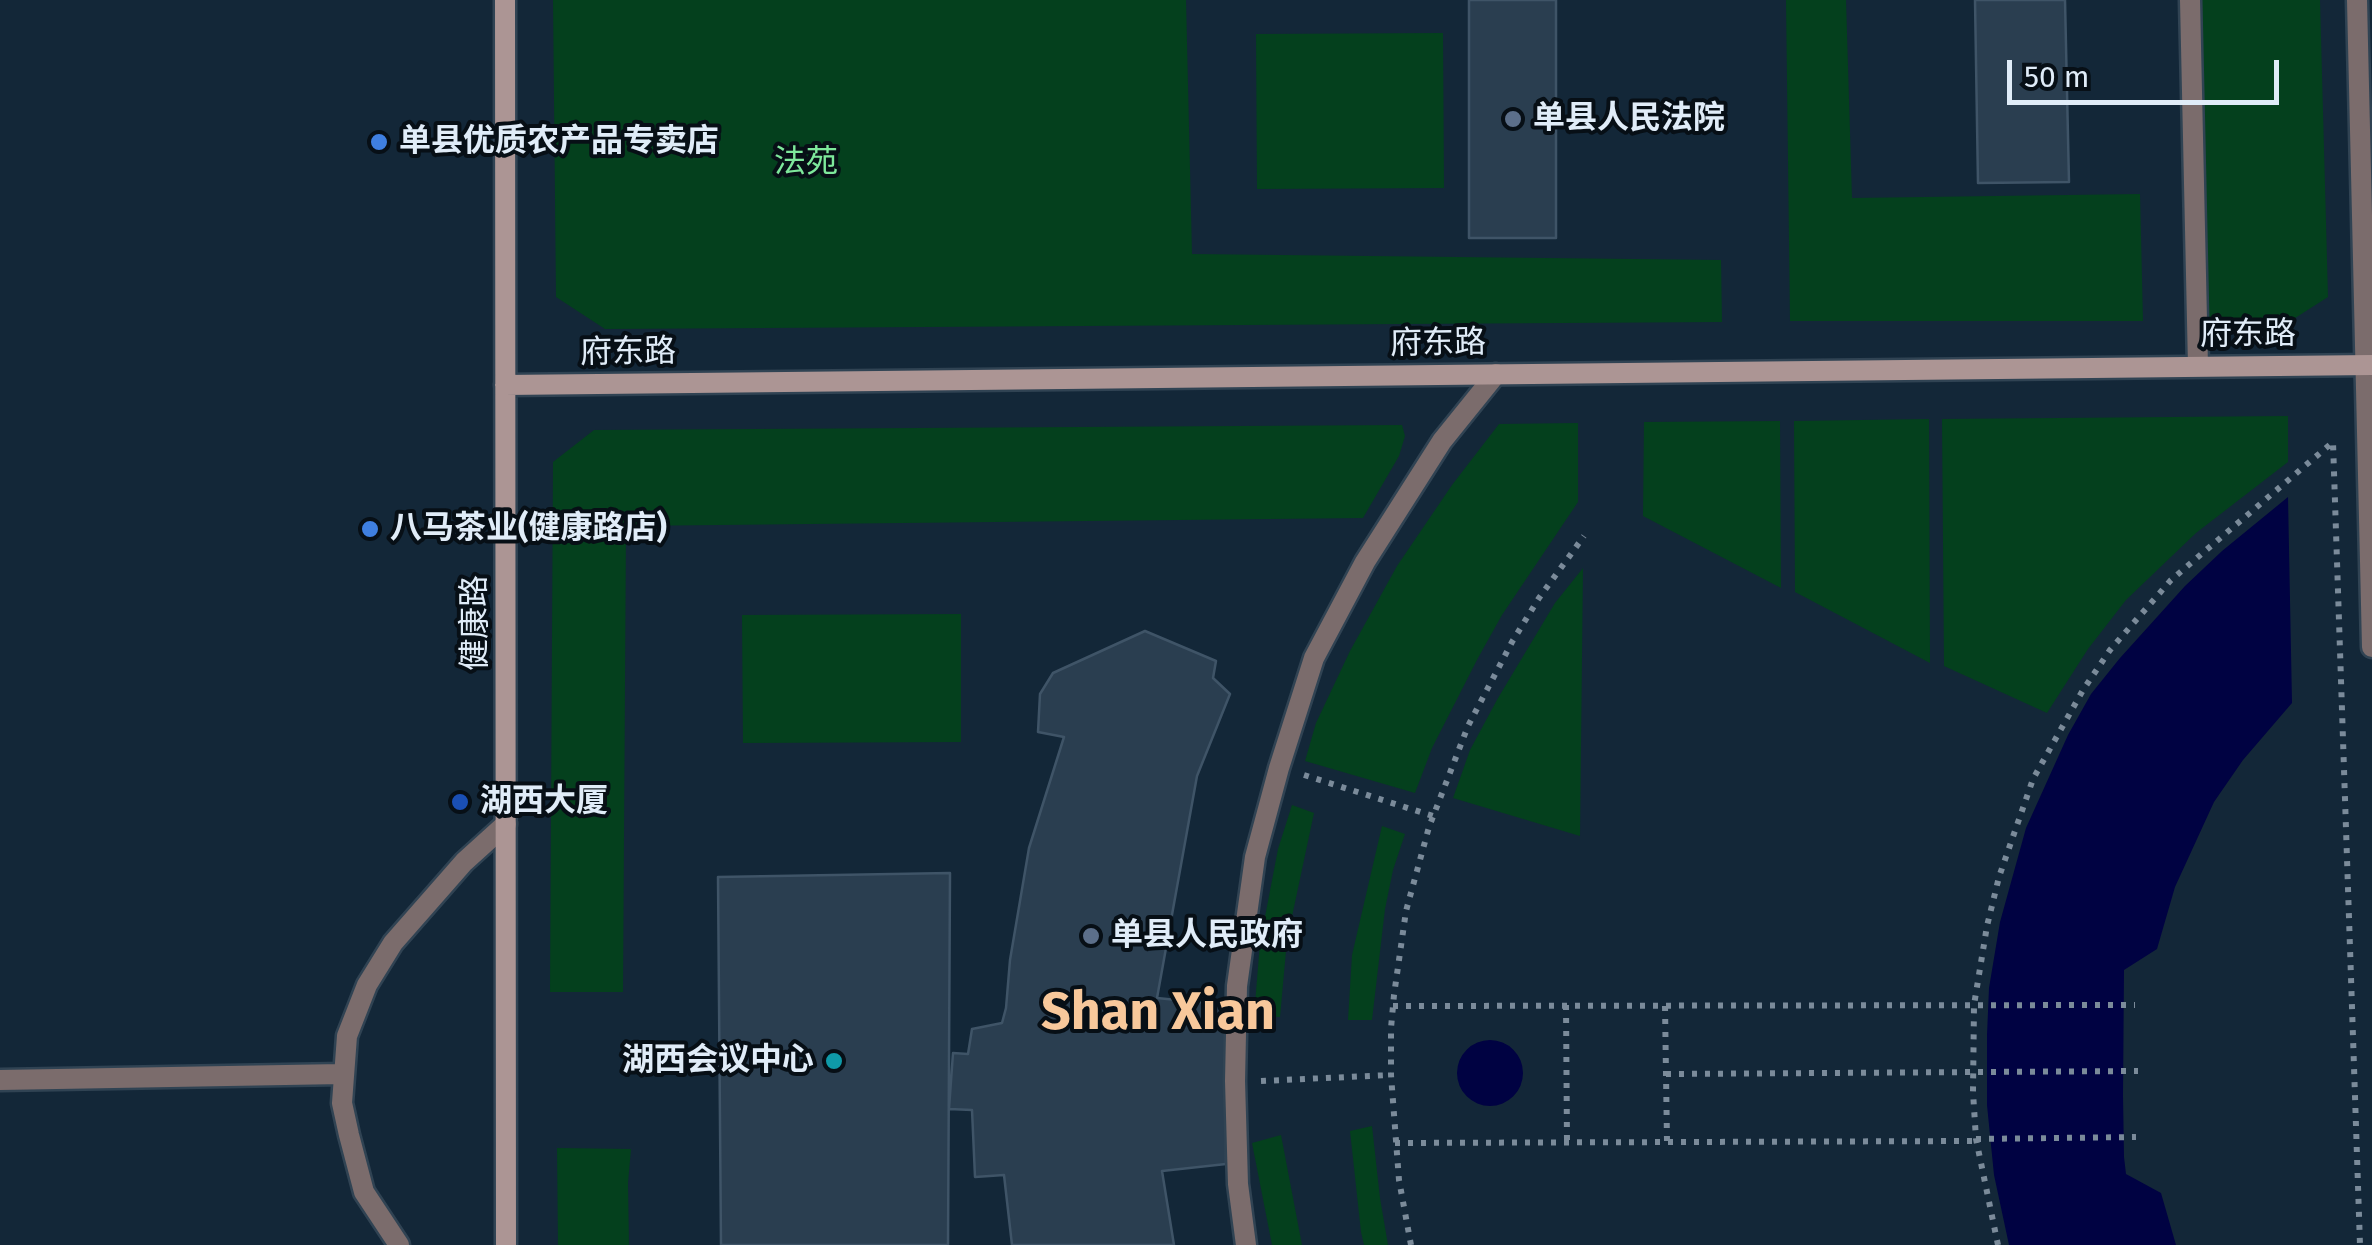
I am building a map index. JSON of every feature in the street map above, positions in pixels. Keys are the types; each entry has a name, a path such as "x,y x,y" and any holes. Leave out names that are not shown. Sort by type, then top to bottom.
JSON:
{"street":[{"name":"健康路","path":"505,0 506,1245"},
{"path":"2190,0 2198,366"},
{"path":"2358,0 2369,364 2372,647"},
{"name":"府东路","path":"506,385 2369,364"},
{"path":"1246,1245 1238,1184 1237,986 1255,857 1280,768 1314,658 1365,562 1442,441 1496,374"},
{"path":"399,1245 364,1192 342,1104 347,1036 367,986 393,943 464,862 506,824"},
{"path":"0,1080 342,1074"}],"path":[{"path":"1998,1245 1978,1140 1977,1005 1987,926 2014,827 2033,779 2110,650 2172,580 2332,442 2360,1245"},
{"path":"1411,1245 1398,1180 1391,1075 1393,1006 1406,912 1433,816 1468,726 1539,598 1584,536"},
{"path":"1280,768 1433,816"},
{"path":"1393,1006 2135,1004"},
{"path":"1566,1006 1567,1142"},
{"path":"1665,1006 1667,1142"},
{"path":"1666,1074 2138,1071"},
{"path":"1235,1081 1391,1075"},
{"path":"1395,1143 2136,1137"}],"green space":[{"name":"法苑","path":"553,0 1186,0 1192,254 1721,260 1722,322 605,329 556,297"},
{"path":"1786,0 1846,0 1852,198 2140,194 2143,321 1790,321"},
{"path":"2190,0 2320,0 2328,297 2292,320 2198,321"},
{"path":"1443,33 1444,188 1257,189 1256,34"},
{"path":"2288,416 2288,462 2196,533 2126,600 2088,649 2047,713 1944,666 1942,419"},
{"path":"1929,419 1930,663 1795,592 1794,421"},
{"path":"1780,421 1781,588 1643,516 1644,422"},
{"path":"1578,423 1578,502 1502,615 1432,748 1415,793 1305,761 1316,723 1397,566 1499,424"},
{"path":"1402,425 1405,436 1399,456 1363,518 626,526 623,992 550,992 553,462 594,430"},
{"path":"1583,568 1580,836 1453,798 1470,750 1498,698 1555,603"},
{"path":"961,614 961,742 743,743 742,615"},
{"path":"1292,805 1314,813 1287,940 1280,1017 1254,1016 1260,943 1278,849"},
{"path":"1382,826 1405,834 1385,909 1372,1020 1348,1020 1352,955"},
{"path":"1372,1126 1388,1245 1364,1245 1361,1232 1350,1131"},
{"path":"1281,1135 1302,1245 1272,1245 1252,1143"},
{"path":"557,1148 631,1149 629,1245 558,1245"}],"shaded area":[{"path":"2288,497 2292,703 2243,760 2214,802 2175,887 2157,949 2124,970 2126,1174 2161,1193 2176,1245 2009,1245 1994,1175 1987,1105 1987,1035 1989,988 2000,922 2026,828 2091,694 2185,586"},
{"path":"1490,1040 1514,1049 1523,1073 1514,1097 1490,1106 1466,1097 1457,1073 1466,1049"}],"building":[{"name":"单县人民法院","path":"1469,0 1556,0 1556,238 1469,238"},
{"path":"1975,0 2065,0 2069,182 1978,183"},
{"name":"单县人民政府","path":"1145,631 1216,661 1213,678 1230,694 1197,776 1157,998 1227,1005 1226,1164 1162,1171 1174,1245 1012,1245 1004,1175 975,1177 972,1110 949,1109 953,1053 968,1054 972,1029 1002,1023 1006,1008 1029,848 1064,737 1038,732 1040,694 1053,673"},
{"name":"湖西会议中心","path":"950,873 948,1245 721,1245 718,877"}],"place":[{"name":"单县人民法院","path":"1513,119"},
{"name":"单县优质农产品专卖店","path":"379,142"},
{"name":"八马茶业(健康路店)","path":"370,529"},
{"name":"湖西大厦","path":"460,802"},
{"name":"单县人民政府","path":"1091,936"},
{"name":"湖西会议中心","path":"834,1061"}],"district":[{"name":"Shan Xian","path":"1158,1014"}]}
